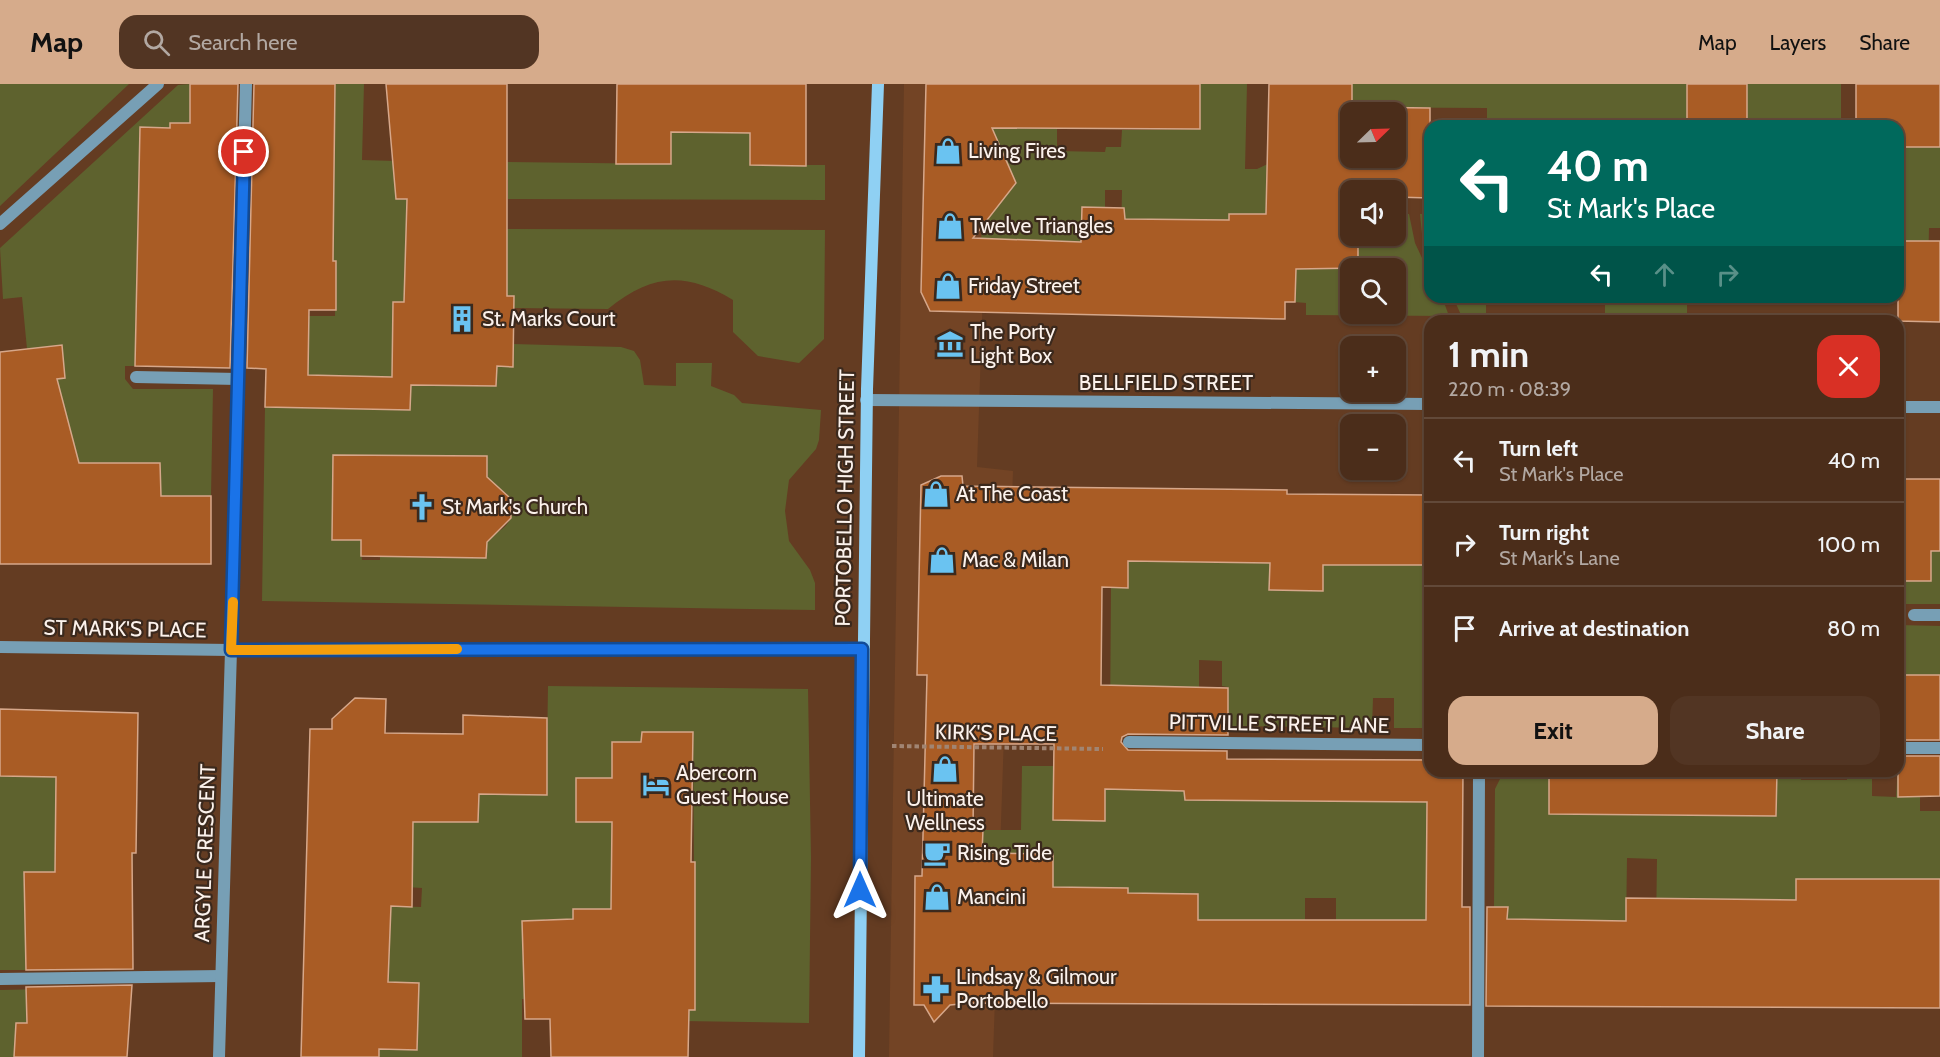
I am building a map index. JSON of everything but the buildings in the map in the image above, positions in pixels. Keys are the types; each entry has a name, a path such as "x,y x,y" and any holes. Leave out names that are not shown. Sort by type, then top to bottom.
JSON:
{"main road":[{"name":"PORTOBELLO HIGH STREET","path":"859,1057 862,649 867,400 878,84"}],"street":[{"path":"0,224 158,84"},
{"name":"ARGYLE CRESCENT","path":"219,1057 246,84"},
{"path":"136,377 238,379"},
{"name":"BELLFIELD STREET","path":"867,400 1424,404"},
{"path":"1904,407 1940,407"},
{"path":"1914,615 1940,615"},
{"name":"ST MARK'S PLACE","path":"0,647 231,650 862,649"},
{"name":"PITTVILLE STREET LANE","path":"1128,742 1424,745"},
{"path":"1904,748 1940,748"},
{"path":"1478,1057 1479,777"},
{"path":"0,979 221,976"}],"path":[{"name":"KIRK'S PLACE","path":"861,746 1100,751 1110,745 1128,742"}],"shaded area":[{"path":"904,84 990,84 977,467 1013,471 993,1057 889,1057"}],"green space":[{"path":"0,84 129,84 0,206"},
{"path":"190,84 190,126 171,123 170,128 145,127 139,136 139,162 153,163 153,179 139,178 138,199 192,201 193,207 138,206 135,366 125,366 125,379 133,389 213,389 211,496 161,496 160,463 127,463 127,496 69,463 31,381 65,378 62,346 27,349 22,297 3,299 0,248 178,85"},
{"path":"329,84 364,84 362,160 396,161 396,199 428,199 441,249 405,248 405,262 498,264 499,243 507,243 507,229 825,230 824,339 799,363 758,356 733,332 733,300 699,284 669,280 639,289 608,309 513,308 514,296 498,295 423,385 496,386 497,366 512,366 513,344 621,347 634,351 640,360 644,385 676,386 676,363 712,363 711,386 734,395 742,403 821,410 819,440 816,449 789,480 785,511 789,541 810,570 815,583 815,610 262,601 265,407 361,409 361,377 266,374 266,353 309,316 335,316 336,261 332,261","holes":["487,456 488,485 506,493 510,500 512,514 501,530 487,534 486,558 380,556 380,560 362,560 361,540 333,540"]},
{"path":"1200,84 1247,84 1245,169 1257,169 1295,151 1296,84 1687,84 1687,120 1487,120 1487,108 1406,108 1406,102 1340,102 1340,107 1304,107 1310,269 1340,269 1340,315 1306,315 1306,303 1295,302 1296,262 1229,245 1198,245 1198,219 1166,219 1121,242 1122,190 1105,190 1105,208 1082,207 1081,242 981,240 989,167 990,119 1057,121 1057,151 1105,152 1106,147 1121,147 1122,130 1200,129"},
{"path":"1747,84 1841,84 1841,120 1747,120"},
{"path":"692,115 750,133 750,165 825,165 825,200 508,199 508,180 500,180 500,162 671,164 671,132 692,133"},
{"path":"1904,147 1940,147 1940,228 1929,228 1928,274 1910,241 1904,241"},
{"path":"1406,214 1409,214 1415,243 1424,262 1424,303 1444,303 1449,315 1406,316 1406,258 1358,258 1358,246 1406,246"},
{"path":"1420,214 1424,214 1424,239"},
{"path":"1456,303 1486,303 1486,315 1461,315"},
{"path":"1605,303 1687,303 1687,315 1605,315"},
{"path":"1904,550 1940,551 1940,604 1904,604"},
{"path":"1128,561 1270,563 1269,590 1285,590 1306,565 1307,591 1323,591 1323,565 1424,565 1424,728 1394,728 1394,698 1373,698 1372,728 1228,726 1228,687 1222,686 1222,661 1199,660 1199,689 1163,726 1163,686 1148,686 1110,725 1111,587 1128,587"},
{"path":"1904,625 1940,626 1940,675 1904,675"},
{"path":"548,686 808,689 811,857 809,1023 547,1019 548,1000 522,999 522,1057 379,1057 379,1049 417,1049 419,983 388,982 391,906 421,907 422,888 391,886 383,847 463,751 462,822 478,822 479,794 518,794 547,751","holes":["642,732 693,732 695,1010 663,1010 544,921 545,919 573,919 574,909 589,909 589,919 612,919 612,822 576,821 576,791 583,791 612,778 612,742 641,742"]},
{"path":"1904,764 1920,764 1920,811 1940,811 1940,879 1796,879 1795,938 1656,927 1657,859 1627,858 1626,927 1588,927 1587,1007 1572,1006 1573,920 1543,919 1507,924 1508,907 1494,907 1495,789 1501,777 1549,777 1549,813 1776,816 1777,777 1801,777 1801,780 1847,780 1847,777 1872,777 1872,796 1896,797 1897,777 1904,777"},
{"path":"75,765 56,795 55,825 133,853 132,871 24,873 24,892 51,892 26,950 26,970 0,970 0,776"},
{"path":"1022,766 1068,766 1055,788 1054,799 1068,820 1105,821 1105,769 1184,791 1291,800 1463,801 1462,835 1427,834 1462,920 1391,942 1391,1005 1371,1005 1371,922 1336,921 1336,898 1305,898 1305,920 1272,920 1271,1004 1253,1005 1253,942 1198,920 1197,894 1184,894 1128,927 1127,888 1111,888 1069,905 982,853 983,830 1021,830"},
{"path":"49,989 14,1057 0,1057 0,990"}],"slow traffic":[{"path":"233,602 231,650 457,649"}],"place":[{"name":"Living Fires","path":"948,151"},
{"name":"Twelve Triangles","path":"950,226"},
{"name":"Friday Street","path":"948,286"},
{"name":"St. Marks Court","path":"462,319"},
{"name":"The Porty Light Box","path":"950,344"},
{"name":"At The Coast","path":"936,494"},
{"name":"St Mark's Church","path":"422,507"},
{"name":"Mac & Milan","path":"942,560"},
{"name":"Ultimate Wellness","path":"945,769"},
{"name":"Abercorn Guest House","path":"656,785"},
{"name":"Rising Tide","path":"937,853"},
{"name":"Mancini","path":"937,897"},
{"name":"Lindsay & Gilmour Portobello","path":"936,989"}],"route":[{"path":"244,152 231,650 862,649 860,890"}]}
